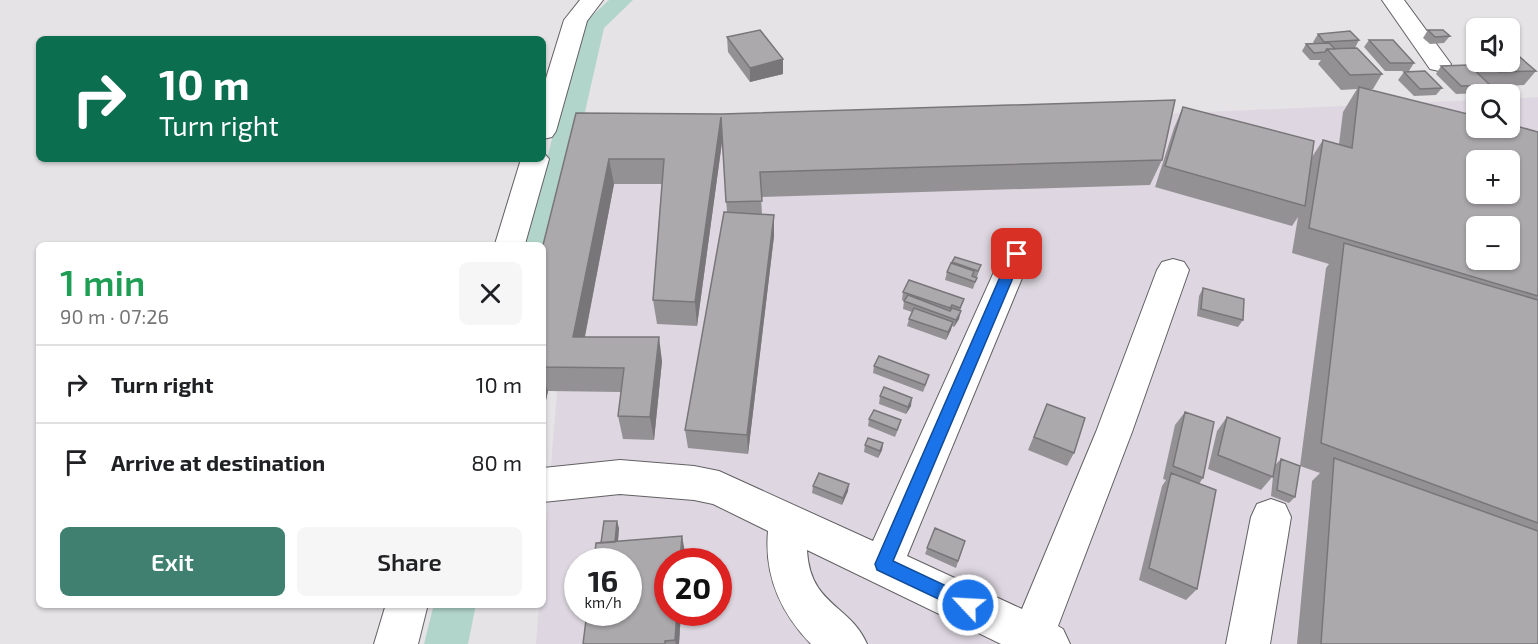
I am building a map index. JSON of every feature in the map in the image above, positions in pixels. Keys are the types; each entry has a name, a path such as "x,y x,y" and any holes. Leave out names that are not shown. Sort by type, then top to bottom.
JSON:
{"main road":[{"path":"546,121 576,20 592,0"},
{"path":"1394,0 1439,64"},
{"path":"511,242 534,162"},
{"path":"883,564 1017,254"},
{"path":"546,485 620,477 693,483 719,488 883,564 1037,641 1173,270"},
{"path":"1248,644 1271,518"},
{"path":"789,520 787,543 789,574 807,608 829,634 845,644"},
{"path":"396,644 406,608"}],"shaded area":[{"path":"1538,97 1538,644 536,644 539,608 546,608 546,525 578,140 1466,100 1466,138 1520,138 1520,98"}],"building":[{"path":"760,30 783,59 750,68 727,37"},
{"path":"1428,30 1443,30 1450,36 1435,37"},
{"path":"1350,31 1359,40 1324,42 1318,34"},
{"path":"1369,40 1393,40 1414,63 1390,63"},
{"path":"1329,43 1335,49 1314,53 1306,44"},
{"path":"1357,48 1382,74 1350,75 1327,49"},
{"path":"1520,57 1536,71 1520,71"},
{"path":"1466,65 1466,72 1476,72 1489,84 1461,86 1441,66"},
{"path":"1425,71 1442,88 1420,89 1404,72"},
{"path":"1359,87 1466,114 1466,138 1520,138 1520,127 1538,132 1538,296 1309,228 1323,140 1352,148"},
{"path":"1175,100 1162,160 760,172 762,201 726,202 721,117 695,302 653,300 664,159 609,159 573,337 659,337 650,417 618,416 624,368 546,367 546,242 544,242 576,113 721,114"},
{"path":"1183,107 1314,141 1305,206 1165,166"},
{"path":"724,212 774,215 747,435 685,430"},
{"path":"1344,243 1538,300 1538,523 1321,443"},
{"path":"955,257 981,265 978,271 952,262"},
{"path":"951,263 974,271 972,276 977,278 975,282 947,272"},
{"path":"909,280 964,299 960,308 952,305 950,308 903,292"},
{"path":"1203,288 1244,299 1243,320 1201,309"},
{"path":"908,295 950,311 952,308 961,311 956,320 904,301"},
{"path":"914,308 953,322 948,332 909,319"},
{"path":"879,356 929,375 925,385 874,366"},
{"path":"884,387 912,398 908,407 880,396"},
{"path":"1047,404 1085,418 1074,453 1034,437"},
{"path":"874,410 901,420 897,430 869,419"},
{"path":"1185,412 1214,422 1203,478 1173,466"},
{"path":"1227,417 1280,438 1273,477 1218,455"},
{"path":"868,438 883,443 880,451 865,445"},
{"path":"1334,458 1538,531 1538,644 1321,644"},
{"path":"1281,459 1300,466 1295,497 1277,490"},
{"path":"819,473 849,484 843,498 813,486"},
{"path":"1171,473 1216,490 1197,589 1149,568"},
{"path":"604,521 617,521 615,542 601,543"},
{"path":"935,528 965,541 958,561 927,548"},
{"path":"682,536 681,548 654,548 654,626 676,626 675,640 665,641 665,644 583,644 585,626 642,626 642,548 595,548 596,543"}],"waterway":[{"path":"540,242 593,26 622,0"},
{"path":"446,644 454,608"}],"route":[{"path":"968,605 883,564 1017,254"}]}
